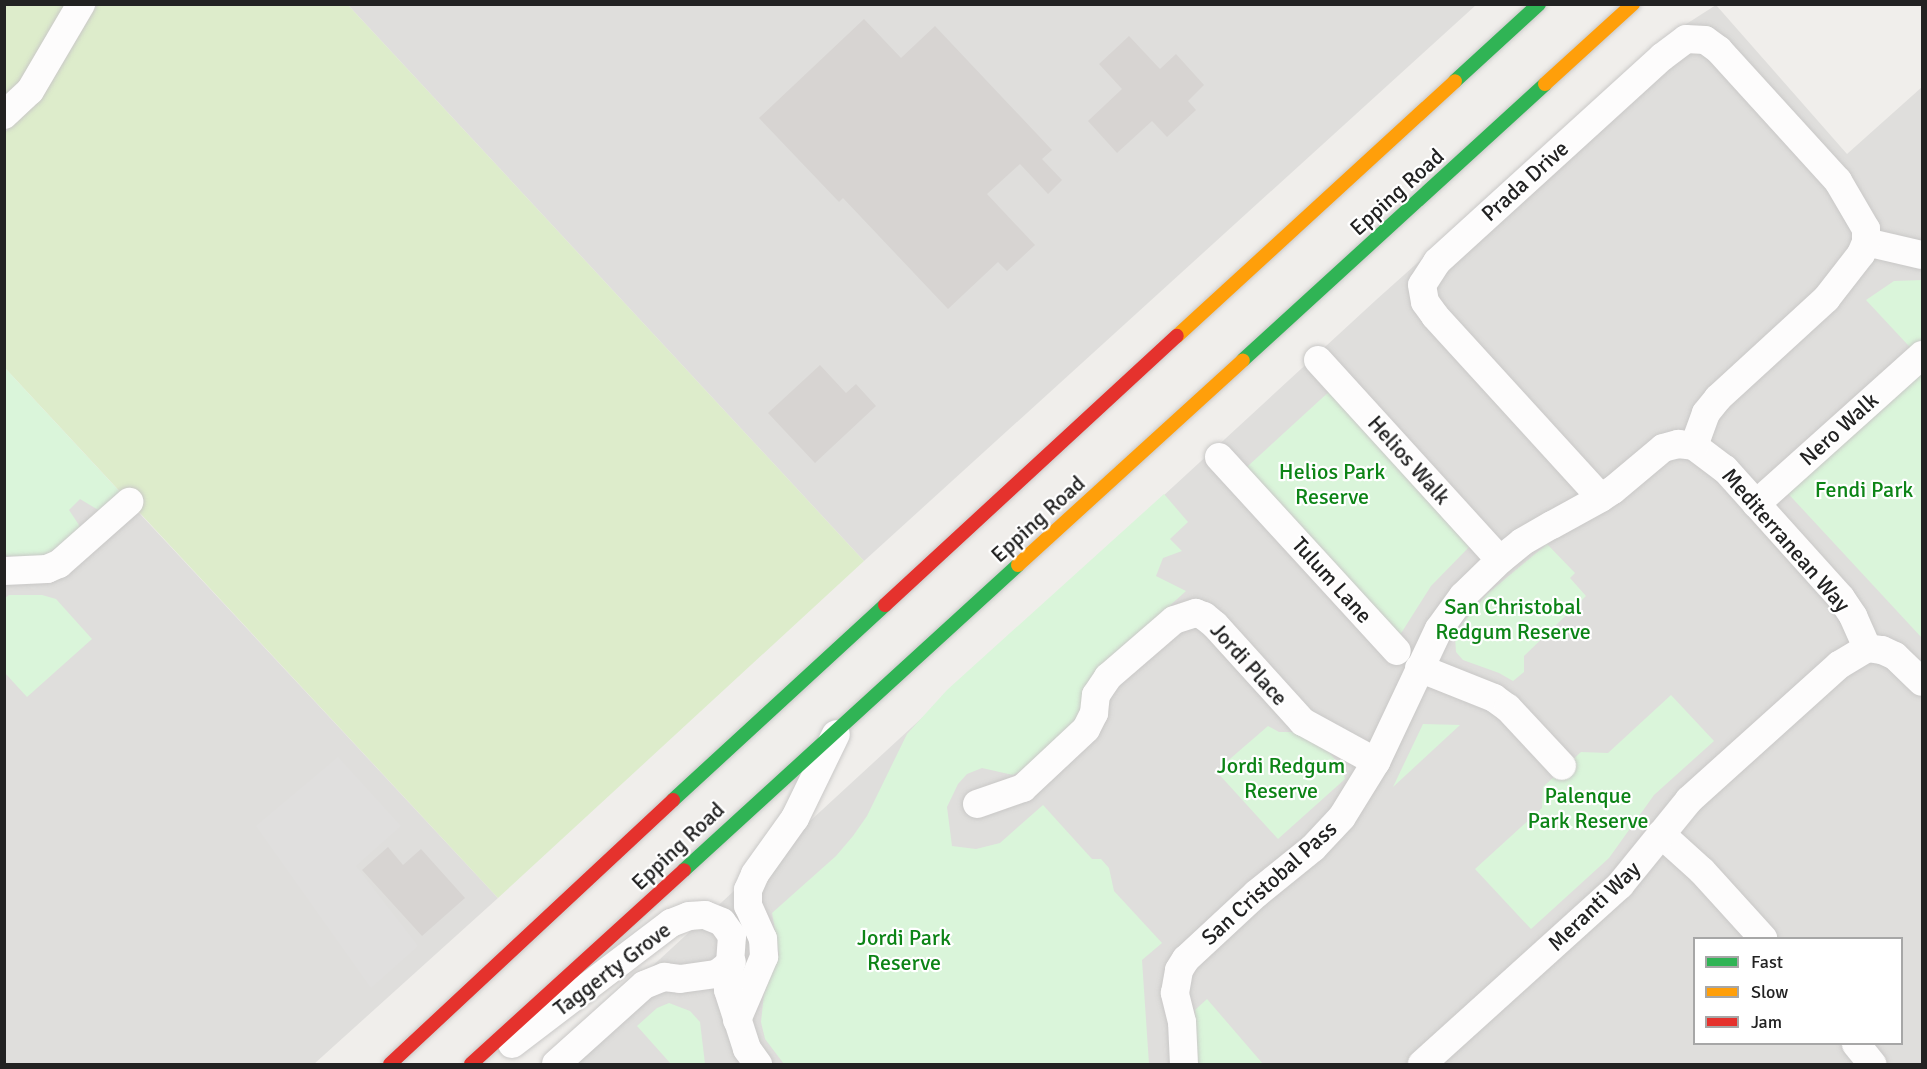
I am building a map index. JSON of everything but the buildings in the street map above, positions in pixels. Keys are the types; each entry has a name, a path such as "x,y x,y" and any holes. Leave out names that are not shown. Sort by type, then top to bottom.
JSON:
{"main road":[{"name":"Epping Road","path":"390,1065 608,859 1539,4"},
{"name":"Epping Road","path":"471,1065 1633,4"}],"street":[{"path":"4,115 30,91 81,4"},
{"name":"Prada Drive","path":"1601,498 1425,302 1422,285 1430,271 1662,57 1686,39 1705,40 1719,50 1838,181 1866,199 1878,212 1884,226 1875,244"},
{"path":"1694,446 1706,413 1718,398 1826,299 1866,274 1878,261 1875,244 1923,255"},
{"name":"Nero Walk","path":"1756,504 1923,355"},
{"name":"Helios Walk","path":"1318,360 1500,560"},
{"name":"San Cristobal Pass","path":"1184,1065 1182,1022 1175,993 1179,970 1186,959 1256,894 1328,834 1376,762 1408,660 1439,629 1463,596 1522,542 1625,482 1663,448 1678,444 1694,446"},
{"name":"Mediterranean Way","path":"1694,446 1715,460 1841,598 1853,616 1867,648"},
{"name":"Tulum Lane","path":"1219,456 1408,660"},
{"path":"4,571 47,569 59,564 129,502"},
{"name":"Jordi Place","path":"977,804 1023,788 1086,729 1094,713 1096,696 1108,677 1174,620 1196,613 1215,625 1303,722 1376,762"},
{"path":"1867,648 1882,650 1917,666"},
{"name":"Meranti Way","path":"1422,1065 1620,885 1640,864 1689,800 1839,665 1867,648"},
{"path":"1408,660 1494,698 1508,708 1562,766"},
{"path":"680,979 717,1001 737,1020 764,957 763,939 748,906 748,890 755,874 795,818 838,730"},
{"path":"1661,834 1702,871 1761,937"},
{"name":"Taggerty Grove","path":"485,1065 670,924 689,916 705,915 722,922 732,936 732,962 728,990 747,1049 758,1065"},
{"path":"556,1065 644,985 664,977 680,979 717,974 732,962"}],"shaded area":[{"path":"348,5 1476,5 864,561"},
{"path":"1716,5 1847,154 1922,87 1922,1064 546,1064 1376,300 1680,28"},
{"path":"4,368 498,898 314,1064 5,1064"},
{"path":"338,757 401,826 356,866 418,946 371,988 256,826"}],"green space":[{"path":"5,5 66,5 20,82 5,98"},
{"path":"97,5 348,5 864,561 498,898 5,368 4,133 42,97"},
{"name":"Fendi Park","path":"1922,280 1922,638 1782,487 1921,359 1866,300 1894,281"},
{"path":"5,368 120,492 100,511 80,499 69,510 81,528 43,558 5,556"},
{"name":"Helios Park Reserve","path":"1332,389 1472,544 1431,586 1393,646 1237,476"},
{"name":"Jordi Park Reserve","path":"1164,494 1188,522 1170,539 1182,551 1163,558 1156,576 1186,591 1102,667 1073,727 1027,768 1013,775 982,768 967,774 958,784 947,807 952,846 976,849 1000,843 1043,805 1092,859 1101,859 1109,868 1114,891 1162,943 1142,960 1149,1064 784,1064 765,1039 761,1022 764,994 779,954 772,913 836,856 853,836 867,816 907,734 947,690"},
{"name":"San Christobal Redgum Reserve","path":"1547,544 1575,573 1570,578 1586,596 1524,656 1524,672 1513,681 1499,673 1463,660 1456,652 1455,636 1466,619 1487,594"},
{"path":"9,595 42,595 56,599 92,639 27,697 5,673 5,598"},
{"name":"Palenque Park Reserve","path":"1671,695 1714,741 1654,795 1609,858 1531,929 1475,869 1542,808 1543,787 1581,752 1608,753"},
{"path":"1423,724 1460,725 1393,787"},
{"name":"Jordi Redgum Reserve","path":"1268,726 1279,732 1296,732 1329,752 1343,770 1345,779 1278,839 1216,771"},
{"path":"1207,999 1263,1064 1197,1064 1195,1010"},
{"path":"669,1003 690,1011 700,1022 705,1064 671,1064 637,1026 657,1008"}],"traffic: fast":[{"path":"1455,81 1539,4"},
{"path":"1243,360 1545,84"},
{"path":"684,870 1018,565"},
{"path":"673,800 885,605"}],"traffic: slow":[{"path":"1545,84 1633,4"},
{"path":"1177,336 1455,81"},
{"path":"1018,565 1243,360"}],"traffic: jam":[{"path":"885,605 1177,336"},
{"path":"390,1064 673,800"},
{"path":"471,1064 684,870"}]}
